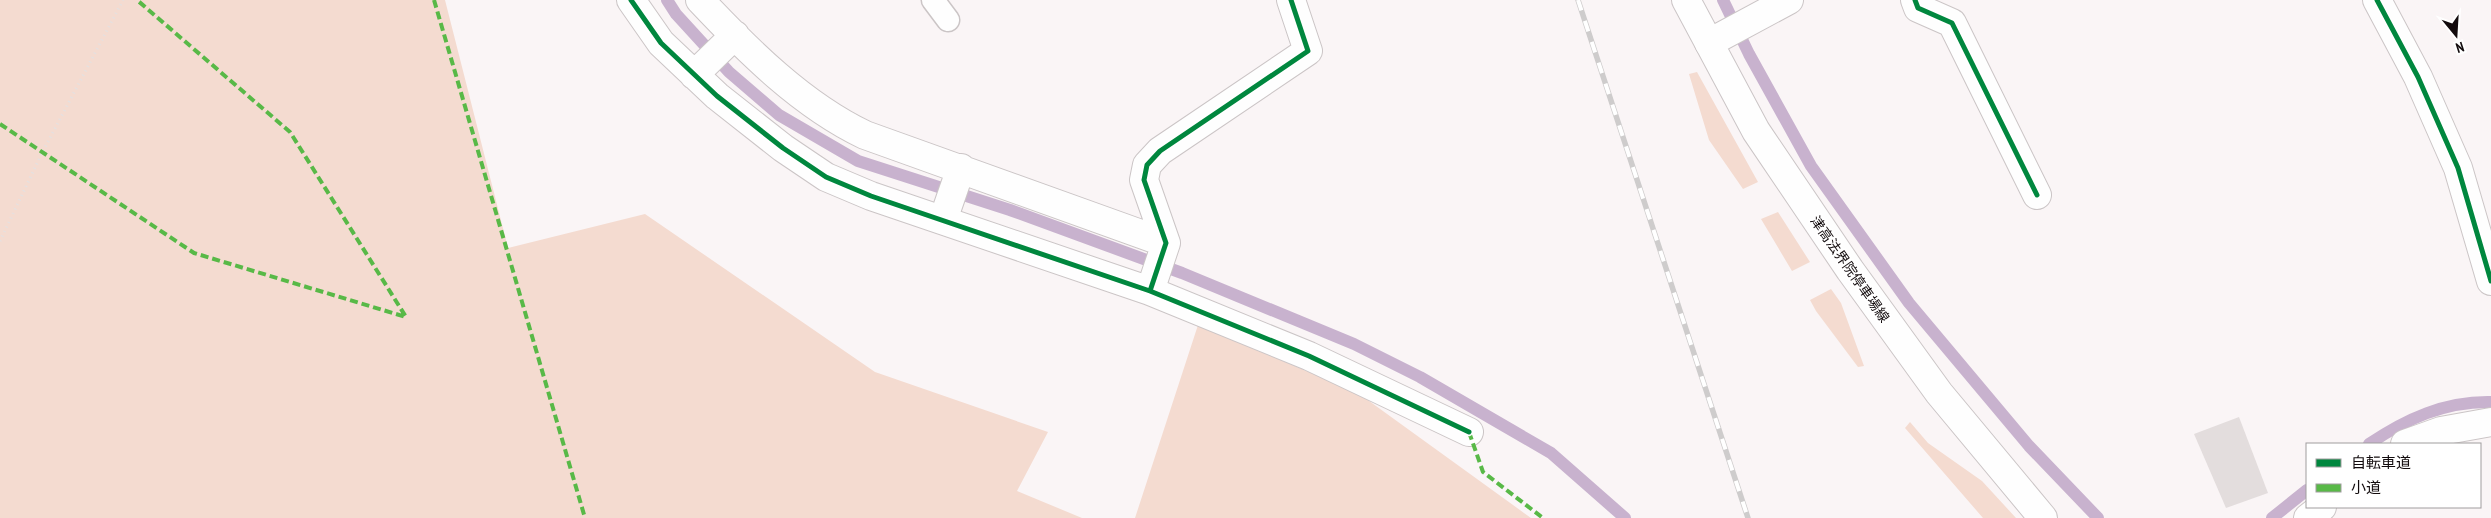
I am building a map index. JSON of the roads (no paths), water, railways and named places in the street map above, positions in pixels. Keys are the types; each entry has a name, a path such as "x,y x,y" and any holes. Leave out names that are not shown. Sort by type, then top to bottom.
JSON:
{"street":[{"path":"631,0 661,43 783,148 826,177 871,196 944,217 1151,288 1309,356 1469,432"},
{"path":"700,0 732,38 813,105 837,122 866,135 1166,245"},
{"path":"1151,288 1166,245 1144,180 1147,165 1160,150 1308,51 1291,0"},
{"name":"津高法界院停車場線","path":"1686,0 1727,33 1756,131 1850,270 1939,393 2043,518"},
{"path":"1727,33 1789,0"},
{"path":"1914,0 1918,8 1952,23 2037,195"},
{"path":"2377,0 2418,77 2458,168 2491,281"},
{"path":"697,73 732,38"},
{"path":"944,217 960,170"},
{"path":"2409,443 2441,431 2491,422"},
{"path":"2308,518 2321,508"}],"lane":[{"path":"933,0 948,20"}],"waterway":[{"path":"667,0 676,14 729,72 779,115 858,161 1010,210 1182,273 1354,344 1420,377 1551,453 1625,518"},
{"path":"1723,0 1749,54 1811,166 1909,303 2029,446 2098,518"},
{"path":"2371,443 2412,419 2427,413 2474,402 2491,402"},
{"path":"2272,518 2306,491"}],"railway":[{"path":"1578,0 1748,518"}]}
